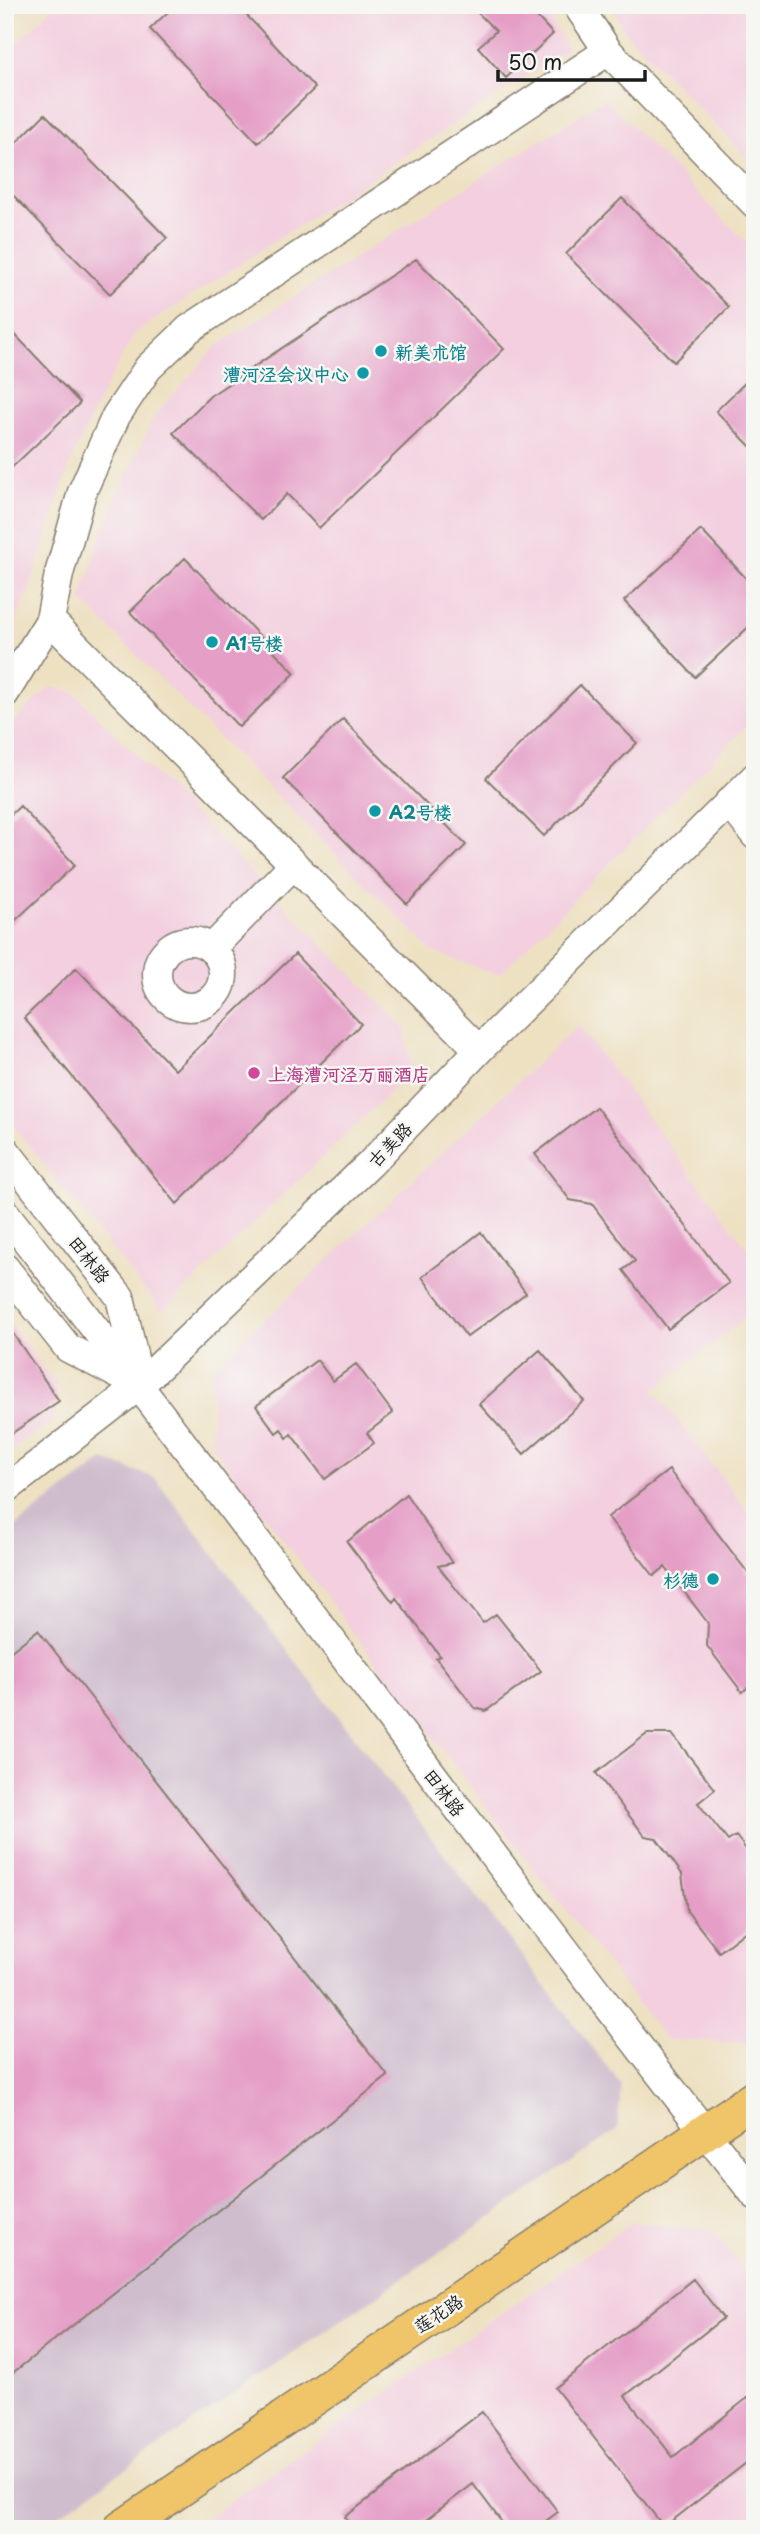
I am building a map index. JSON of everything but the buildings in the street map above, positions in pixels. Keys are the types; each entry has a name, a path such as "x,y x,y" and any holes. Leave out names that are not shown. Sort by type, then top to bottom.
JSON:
{"main road":[{"name":"莲花路","path":"121,2529 755,2098"}],"street":[{"path":"577,5 608,51 755,204"},
{"path":"5,693 50,620 59,574 82,492 116,416 148,368 189,329 608,51"},
{"path":"50,620 480,1050"},
{"name":"古美路","path":"5,1490 140,1385 370,1164 480,1050 755,777"},
{"path":"729,802 755,835"},
{"path":"211,949 294,864"},
{"name":"田林路","path":"5,1150 120,1297 140,1385"},
{"name":"田林路","path":"5,1213 140,1385 704,2132 755,2195"},
{"name":"田林路","path":"5,1268 68,1348 140,1385"}],"shaded area":[{"path":"54,5 543,5 568,49 135,333 100,397 69,466 28,593 5,650 5,56"},
{"path":"610,5 755,5 755,166 628,35"},
{"path":"605,99 755,251 755,718 499,975 433,952 81,600 102,533 153,418 215,347"},
{"path":"50,687 75,693 405,1028 412,1071 162,1312 5,1115 5,729"},
{"path":"578,1025 755,1258 755,1310 654,1390 755,1520 755,2043 666,2040 211,1444 213,1368"},
{"path":"5,1318 56,1384 54,1419 5,1455"},
{"path":"104,1460 155,1478 621,2085 617,2130 39,2529 5,2529 5,1534"},
{"path":"632,2222 713,2231 755,2283 755,2529 191,2529"}],"place":[{"name":"新美术馆","path":"381,351"},
{"name":"漕河泾会议中心","path":"363,373"},
{"name":"A1号楼","path":"212,642"},
{"name":"A2号楼","path":"375,811"},
{"name":"上海漕河泾万丽酒店","path":"254,1073"},
{"name":"杉德","path":"713,1579"}]}
